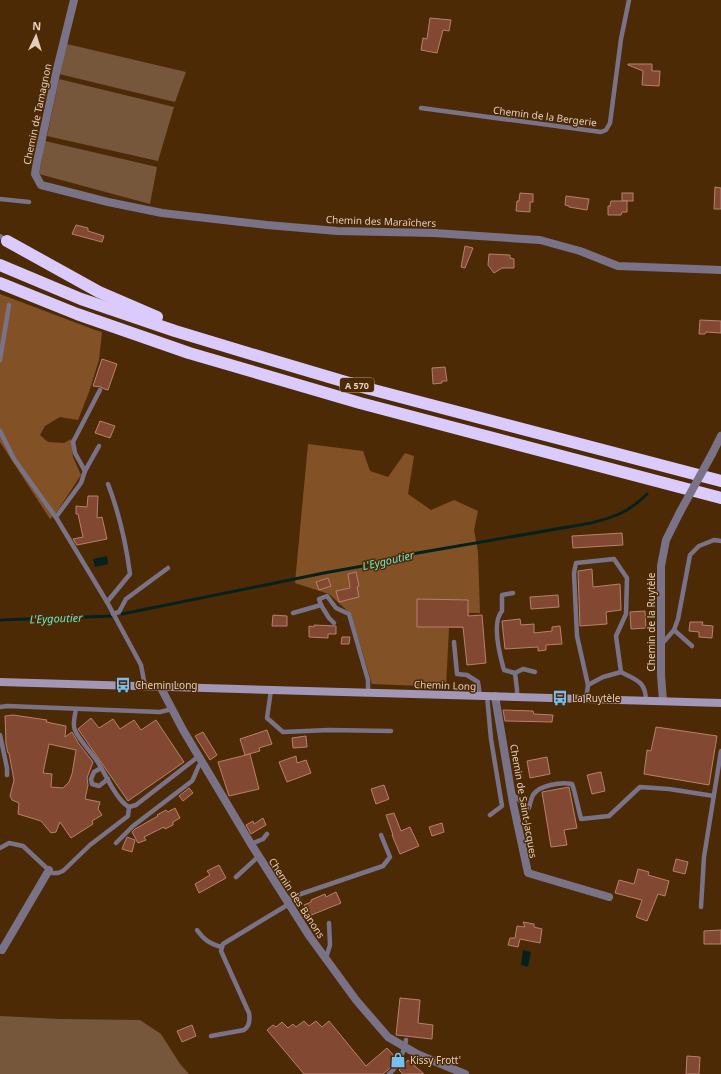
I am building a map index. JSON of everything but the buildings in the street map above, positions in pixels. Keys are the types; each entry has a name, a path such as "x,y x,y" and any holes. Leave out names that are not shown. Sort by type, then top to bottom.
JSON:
{"highway":[{"path":"3,238 99,292 146,313 258,356"},
{"name":"A 570","path":"0,265 81,299 175,331 258,356 373,390 721,481"},
{"name":"A 570","path":"0,283 77,314 188,353 360,403 721,498"}],"main road":[{"name":"Chemin Long","path":"0,682 721,703"}],"street":[{"name":"Chemin de Tamagnon","path":"41,185 35,174 36,168 74,0"},
{"name":"Chemin des Maraîchers","path":"41,185 108,202 162,213 337,231 434,233 533,240 580,251 618,266 721,270"},
{"name":"Chemin de la Ruytèle","path":"663,701 660,675 662,645 660,604 661,566 666,540 721,436"},
{"name":"Chemin des Banons","path":"160,686 200,758 258,856 310,937 356,1000 388,1037 406,1044 465,1074"},
{"name":"Chemin de Saint-Jacques","path":"487,696 512,794 528,874 609,897"},
{"path":"2,950 49,870"}],"lane":[{"name":"Chemin de la Bergerie","path":"421,108 602,132 606,130 610,123 621,39 629,0"},
{"path":"0,199 29,202"},
{"path":"0,360 9,305"},
{"path":"84,471 75,453 73,442 100,390"},
{"path":"0,431 14,458 56,518 107,602 141,665 145,686"},
{"path":"56,518 81,483 84,471 99,446"},
{"path":"107,602 130,574 117,508 108,484"},
{"path":"662,645 674,630 678,619 690,555 699,546 714,540 721,541"},
{"path":"586,699 588,686 577,636 574,573 576,563 614,558 627,578 626,614 616,636 621,672"},
{"path":"113,614 119,612 126,599 168,568"},
{"path":"513,593 502,595 502,612 499,615 497,624 498,651 504,670 515,673 523,669 535,672"},
{"path":"334,623 329,618 319,599 326,596 336,608 349,614 368,680 368,693"},
{"path":"293,613 322,605"},
{"path":"674,630 692,646"},
{"path":"454,642 457,674 467,675 478,682 487,696 491,739 502,806 490,815"},
{"path":"588,686 603,677 621,672 642,684 646,694 646,701"},
{"path":"515,673 517,697"},
{"path":"271,690 267,718 283,732 329,730 391,731"},
{"path":"0,707 7,706 160,712 172,709"},
{"path":"76,709 73,722 75,731 102,768 125,805 129,807"},
{"path":"0,735 7,768 7,775"},
{"path":"702,906 704,857 721,752"},
{"path":"129,807 136,805 200,758"},
{"path":"116,843 133,826 192,781 195,777 200,758"},
{"path":"102,768 94,772 91,779 92,784 99,786 108,779"},
{"path":"512,794 529,808 533,795 540,789 565,783 572,784 582,819 609,816 640,787 669,788 714,796"},
{"path":"0,848 9,844 23,846 52,873 58,873 63,871 90,845 128,816 129,807"},
{"path":"251,844 263,839 268,834"},
{"path":"211,1036 244,1030 247,1028 250,1018 221,951 223,944 288,902 383,866 390,857 381,835"},
{"path":"236,877 258,856"},
{"path":"326,958 330,945 329,923"},
{"path":"197,930 204,940 212,945 222,947"},
{"path":"389,1074 397,1066 406,1044"}],"shaded area":[{"path":"67,44 186,72 175,102 59,74"},
{"path":"59,79 174,107 158,161 47,136"},
{"path":"45,141 157,167 150,204 39,174"},
{"path":"0,294 102,332 99,360 78,420 60,417 45,426 40,435 48,442 64,443 71,439 73,457 81,475 56,513 50,519 0,442"},
{"path":"308,444 363,451 370,471 388,477 405,453 414,456 408,494 431,510 454,500 478,511 474,530 478,552 480,613 469,613 470,628 449,628 446,687 372,684 351,614 329,594 295,583"},
{"path":"0,1016 60,1019 140,1020 161,1034 180,1064 189,1074 0,1074"}],"water":[{"path":"107,556 108,564 95,567 93,559"},
{"path":"523,950 531,952 528,967 521,965"}],"waterway":[{"name":"L'Eygoutier","path":"122,614 374,564 406,555 591,523 628,510 647,494"},
{"name":"L'Eygoutier","path":"0,620 112,616"}],"place":[{"name":"Chemin Long","path":"123,685"},
{"name":"La Ruytèle","path":"560,698"},
{"name":"Kissy Frott'","path":"398,1060"}]}
